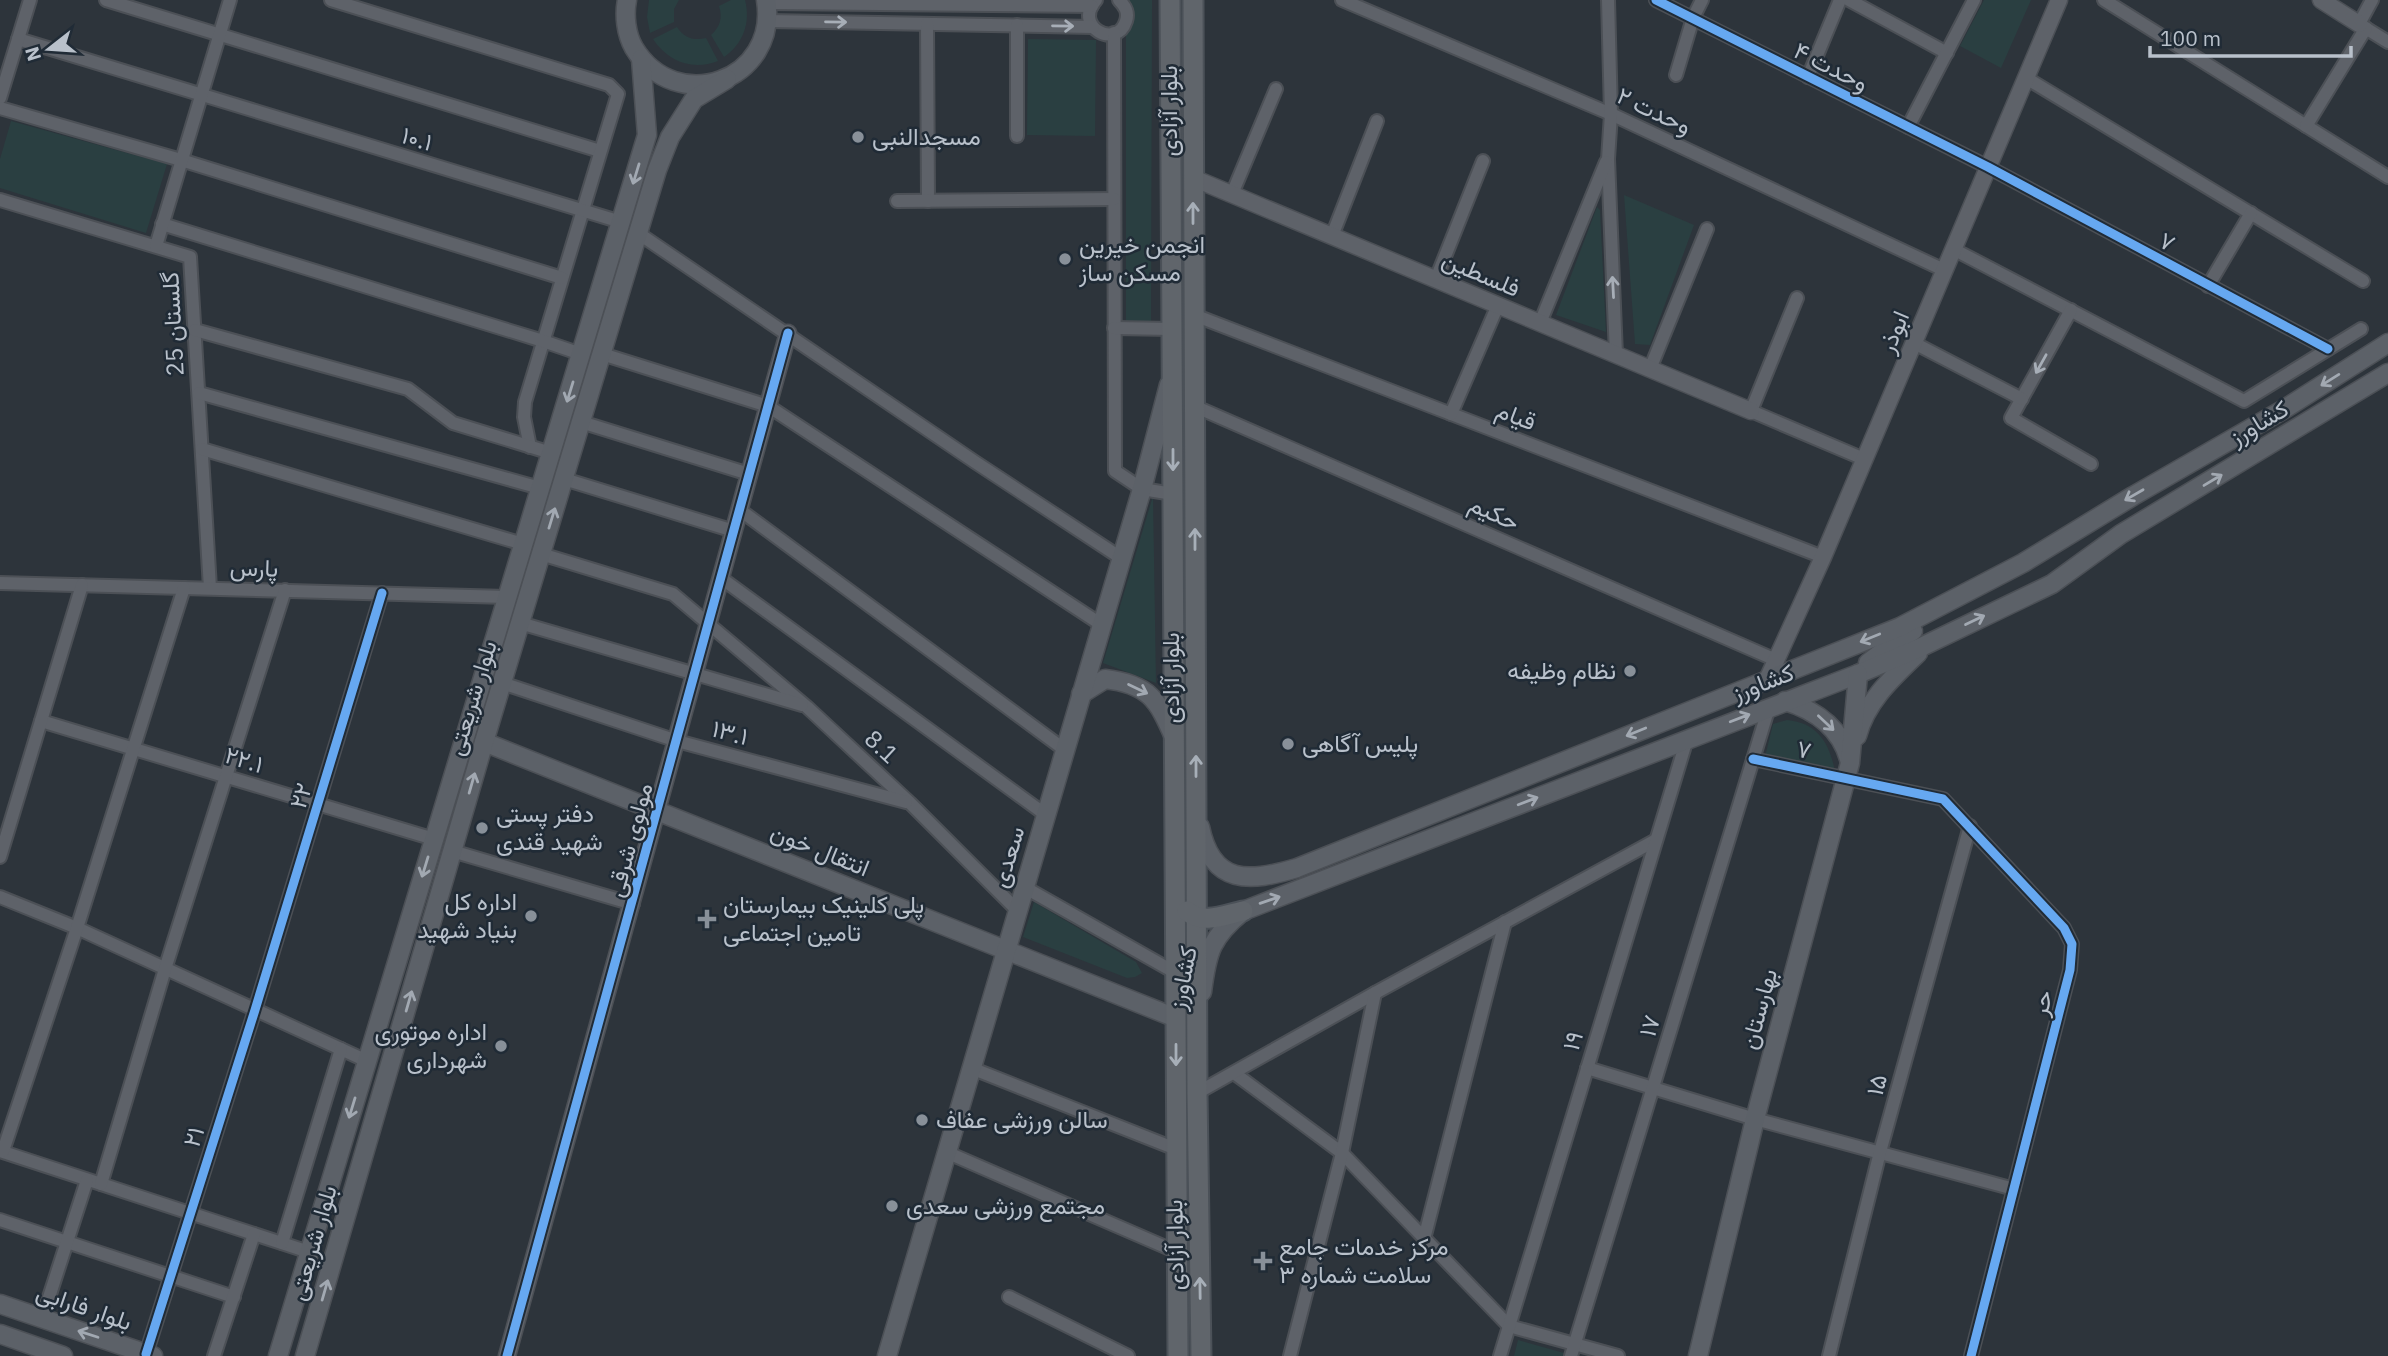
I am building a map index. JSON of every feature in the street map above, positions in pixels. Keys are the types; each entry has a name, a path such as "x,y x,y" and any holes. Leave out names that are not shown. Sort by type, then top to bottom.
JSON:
{"main road":[{"path":"767,1 768,21"},
{"name":"بلوار شریعتی","path":"278,1353 648,135 641,59 629,34 622,2"},
{"path":"1170,5 1193,5"},
{"name":"بلوار آزادی","path":"1170,5 1178,1356"},
{"name":"بلوار آزادی","path":"1193,5 1201,1356"},
{"name":"بلوار شریعتی","path":"306,1355 484,742 638,233 670,136 694,99 742,69 755,56 764,39 768,21"},
{"path":"641,59 655,72 680,83 708,84 727,79"},
{"path":"648,135 659,126 665,127 670,136"},
{"name":"کشاورز","path":"1196,808 1203,842 1209,854 1234,875 1266,877 1297,868 1900,627 2023,563 2243,433 2388,343"},
{"name":"سعدی","path":"887,1356 1142,489 1172,370"},
{"name":"کشاورز","path":"1197,1034 1205,975 1213,944 1223,927 1243,911 1858,674 1930,643 2052,583 2121,534 2388,373"},
{"path":"2243,433 2257,454"},
{"path":"1667,720 1703,714 1822,670 1858,674 1894,643 2023,563"},
{"path":"1848,771 1859,727 1878,692 1930,643"},
{"name":"بهارستان","path":"1698,1356 1755,1118 1848,771 1858,674"},
{"path":"1081,694 1105,679 1133,686 1158,702 1174,737"},
{"path":"1777,704 1803,706 1826,721 1840,739 1848,771"},
{"name":"انتقال خون","path":"484,742 1176,1018"},
{"path":"1487,791 1496,813"},
{"path":"1175,850 1182,865 1185,909 1204,920 1243,911"},
{"path":"1297,868 1304,887"},
{"path":"411,914 432,920"},
{"name":"بلوار فارابی","path":"0,1304 149,1355"},
{"path":"0,1334 63,1356"}],"street":[{"path":"0,98 30,0"},
{"path":"106,0 600,151"},
{"path":"156,246 230,0"},
{"path":"331,0 609,85 618,94 525,402 524,417 530,447"},
{"path":"768,21 1093,27 1102,33 1114,33 1123,26 1127,15 1124,4 1119,0"},
{"name":"وحدت ۲","path":"1342,0 1611,114 1944,270"},
{"path":"1608,0 1611,114 1608,159 1616,355"},
{"name":"وحدت ۴","path":"1656,0 1988,167"},
{"path":"1676,75 1693,18 1702,0"},
{"path":"1808,77 1840,0"},
{"path":"1849,0 1947,52"},
{"path":"1908,127 1974,0"},
{"name":"ابوذر","path":"1767,680 1823,557 2059,0"},
{"path":"2104,0 2388,177"},
{"path":"2321,0 2388,42"},
{"path":"2306,126 2362,26 2372,0"},
{"path":"767,1 1094,3 1089,17 1093,27"},
{"path":"927,24 928,201"},
{"path":"1017,26 1017,136"},
{"path":"1114,33 1115,471 1142,489 1173,494"},
{"name":"۱۰.۱","path":"18,39 621,222"},
{"path":"2026,78 2363,281"},
{"path":"1232,194 1276,89"},
{"path":"0,108 181,160 562,278"},
{"path":"1332,236 1377,121"},
{"path":"1540,323 1608,159"},
{"path":"1436,279 1483,161"},
{"name":"۷","path":"1988,167 2328,349"},
{"name":"فلسطین","path":"1193,178 1751,411"},
{"path":"897,201 1114,199"},
{"name":"گلستان 25","path":"0,200 190,257 210,588"},
{"path":"2208,286 2251,213"},
{"path":"162,224 581,354"},
{"path":"1650,369 1707,229"},
{"path":"638,233 1121,558"},
{"path":"1953,249 2244,401 2361,329"},
{"path":"1797,299 1751,411 1864,460"},
{"path":"1451,414 1498,305"},
{"path":"2071,310 2011,418 2091,464"},
{"name":"قیام","path":"1194,315 1823,557"},
{"path":"1114,328 1172,329"},
{"path":"195,330 408,389 453,423 551,453"},
{"name":"مولوی شرقی","path":"507,1356 788,333"},
{"path":"1914,343 2022,399"},
{"path":"602,354 768,406 1102,625"},
{"path":"199,393 540,488"},
{"name":"حکیم","path":"1194,406 1776,660"},
{"path":"581,422 750,474"},
{"path":"202,449 523,544"},
{"path":"564,479 734,531"},
{"path":"740,510 1065,750"},
{"name":"8.1","path":"541,554 673,594 807,706 910,803 1017,910"},
{"path":"721,578 1046,815"},
{"name":"پارس","path":"0,583 507,597"},
{"path":"0,857 82,585"},
{"path":"184,587 77,928 2,1151 309,1252"},
{"path":"101,1184 165,969 285,590"},
{"name":"۲۲","path":"255,1010 382,593"},
{"path":"520,623 695,676 807,706"},
{"name":"۱۳.۱","path":"502,683 677,741 910,803"},
{"name":"۱۷","path":"1573,1350 1753,759 1777,704"},
{"name":"۲۲.۱","path":"41,721 434,839"},
{"name":"۱۹","path":"1500,1356 1686,739"},
{"name":"۷","path":"1753,759 1848,771"},
{"name":"حر","path":"1848,771 1943,799 2064,928 2072,944 2070,970 1972,1356"},
{"name":"۱۵","path":"1829,1356 1880,1152 1970,825"},
{"path":"1198,1093 1656,840"},
{"path":"452,852 633,904"},
{"path":"1024,887 1176,973"},
{"path":"0,897 77,928 367,1061"},
{"path":"1424,1239 1505,922"},
{"path":"1290,1356 1342,1153 1375,993"},
{"name":"۲۱","path":"149,1355 170,1276 255,1010"},
{"path":"282,1243 341,1049"},
{"path":"971,1068 1176,1149"},
{"path":"1587,1068 1755,1118 2014,1189"},
{"path":"1234,1073 1342,1153 1509,1326 1573,1350 1618,1356"},
{"path":"946,1153 1177,1252"},
{"path":"42,1319 88,1180"},
{"path":"0,1220 234,1297"},
{"path":"214,1356 254,1234"},
{"path":"1009,1297 1128,1356"}],"green space":[{"path":"649,0 679,0 674,9 674,22 650,33 647,17"},
{"path":"731,0 745,0 747,17 741,39 724,57 711,35 720,22 719,6"},
{"path":"1126,0 1152,0 1151,321 1126,321"},
{"path":"1984,0 2031,0 2001,68 1960,46"},
{"path":"677,27 690,38 706,38 718,61 690,64 666,54 653,39"},
{"path":"1028,39 1096,40 1095,136 1027,135"},
{"path":"11,121 167,164 146,233 0,188 0,159"},
{"path":"1624,195 1694,225 1650,345 1635,344"},
{"path":"1597,207 1600,210 1606,332 1556,315"},
{"path":"1153,496 1156,683 1103,663"},
{"path":"1787,720 1807,725 1820,736 1835,771 1765,757 1773,724"},
{"path":"1034,902 1136,962 1142,973 1127,978 1023,937"},
{"path":"1518,1340 1564,1353 1563,1356 1514,1356"}],"cycle path":[{"path":"1656,0 1988,167 2328,349"},
{"path":"507,1356 788,333"},
{"path":"146,1354 255,1010 382,593"},
{"path":"1753,759 1943,799 2064,928 2072,944 2070,970 1971,1356"}],"place":[{"name":"مسجدالنبی","path":"858,137"},
{"name":"انجمن خیرین مسکن ساز","path":"1065,259"},
{"name":"نظام وظیفه","path":"1630,671"},
{"name":"پلیس آگاهی","path":"1288,744"},
{"name":"دفتر پستی شهید قندی","path":"482,828"},
{"name":"اداره کل بنیاد شهید","path":"531,916"},
{"name":"پلی کلینیک بیمارستان تامین اجتماعی","path":"707,919"},
{"name":"اداره موتوری شهرداری","path":"501,1046"},
{"name":"سالن ورزشی عفاف","path":"922,1120"},
{"name":"مجتمع ورزشی سعدی","path":"892,1206"},
{"name":"مرکز خدمات جامع سلامت شماره ۳","path":"1263,1261"}]}
